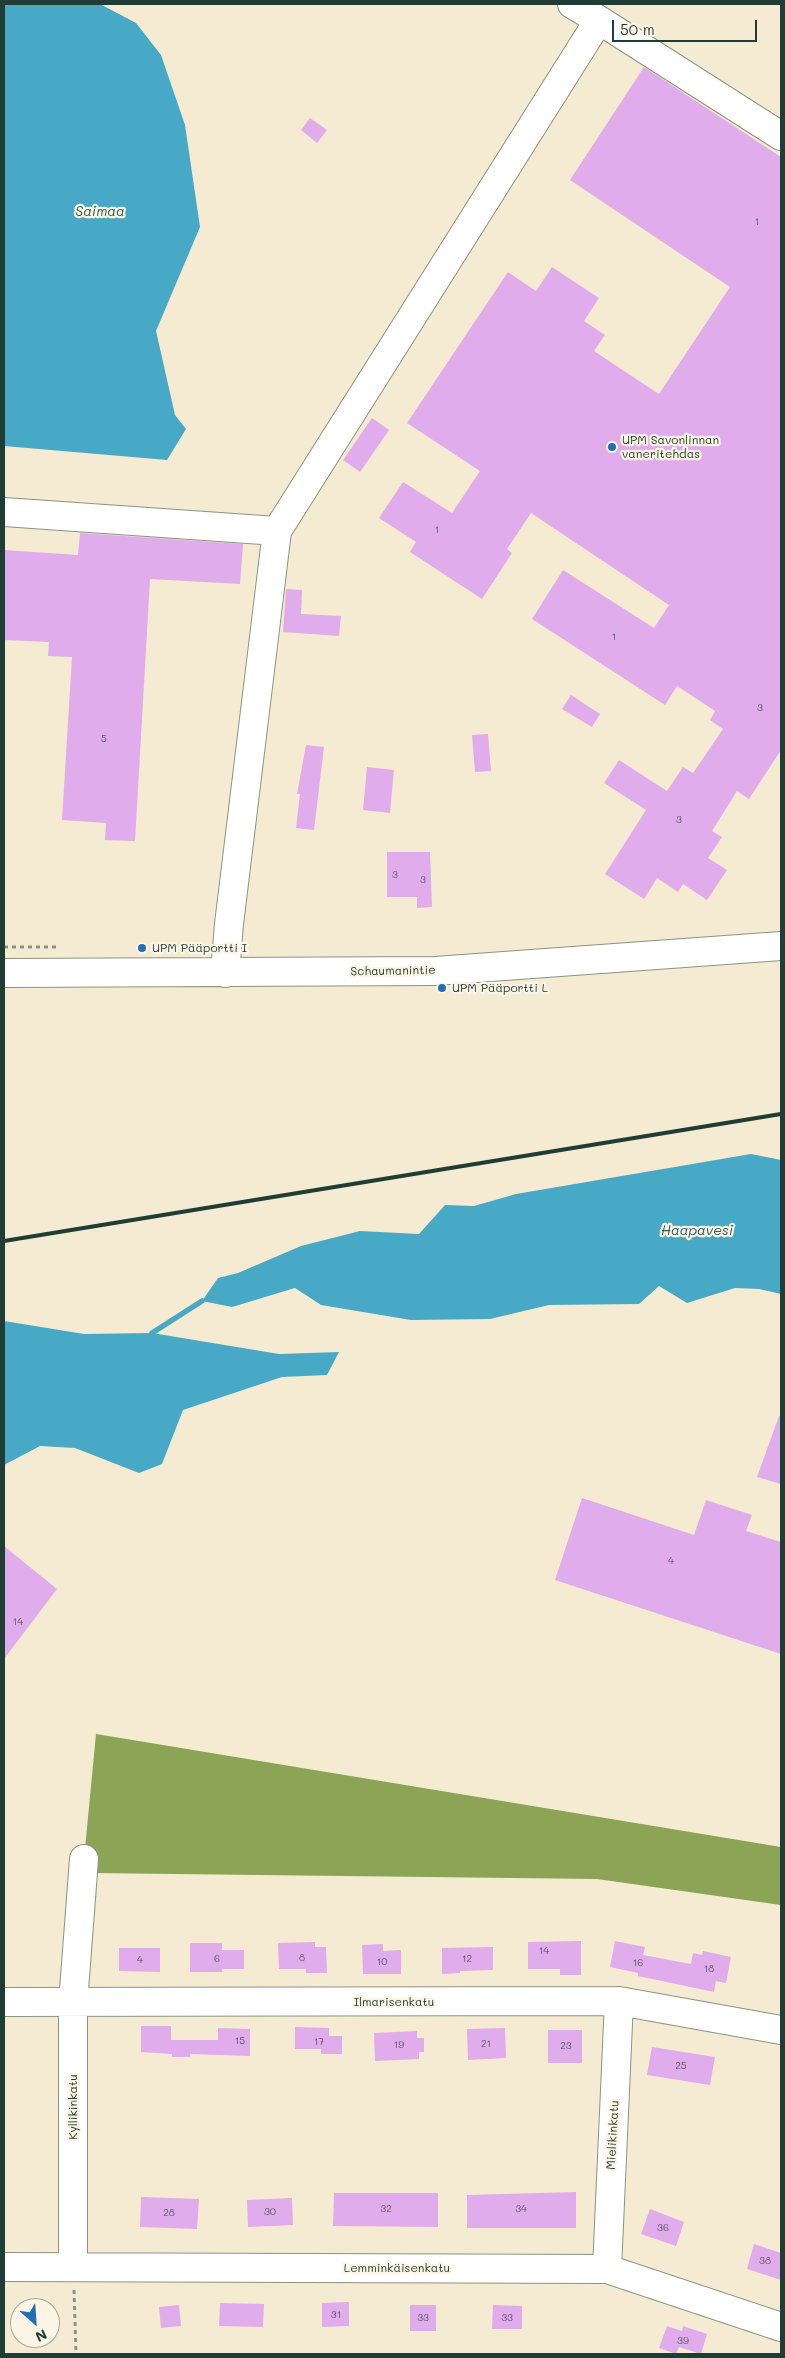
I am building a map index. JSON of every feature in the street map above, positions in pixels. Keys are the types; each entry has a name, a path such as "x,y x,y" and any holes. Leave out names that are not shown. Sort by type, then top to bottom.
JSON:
{"street":[{"path":"572,4 781,136"},
{"path":"225,973 229,924 277,531 599,20"},
{"path":"4,512 277,531"},
{"name":"Schaumanintie","path":"4,973 435,971 781,946"},
{"name":"Kyllikinkatu","path":"73,2266 73,2003 84,1859"},
{"name":"Ilmarisenkatu","path":"4,2002 620,2001 781,2030"},
{"name":"Mielikinkatu","path":"606,2269 620,2001"},
{"name":"Lemminkäisenkatu","path":"4,2267 606,2269 781,2327"}],"path":[{"path":"4,947 63,947"},
{"path":"73,2266 76,2354"}],"green space":[{"path":"96,1734 781,1847 781,1905 597,1879 91,1873 84,1859"}],"water":[{"name":"Saimaa","path":"4,4 100,4 136,23 161,55 185,125 200,227 156,331 175,415 186,429 167,460 4,446"},
{"name":"Haapavesi","path":"751,1154 781,1160 781,1294 759,1289 735,1288 687,1303 659,1286 639,1304 549,1305 490,1319 411,1320 321,1305 295,1288 232,1307 202,1301 218,1278 238,1273 301,1246 360,1231 419,1234 445,1205 474,1206 516,1194"},
{"path":"4,1321 84,1334 152,1333 279,1354 339,1352 327,1375 282,1377 183,1410 162,1464 139,1473 75,1448 40,1446 4,1465"}],"building":[{"name":"UPM Savonlinnan vaneritehdas","path":"644,67 781,157 781,750 749,799 737,791 712,831 722,837 708,858 727,870 707,900 683,884 678,892 657,878 644,899 605,874 646,810 604,783 619,760 667,791 683,767 693,773 723,729 710,720 715,711 677,686 665,705 532,619 563,570 654,628 669,605 531,513 507,549 512,553 482,599 410,552 416,542 379,518 403,482 452,513 480,471 407,423 508,272 536,291 552,267 599,298 584,321 605,335 594,351 659,394 730,287 570,180"},
{"path":"310,118 327,130 317,143 301,130"},
{"path":"372,418 389,430 360,472 343,460"},
{"path":"80,533 243,544 240,584 150,579 135,841 105,840 106,823 62,820 72,657 48,656 49,642 4,640 4,550 78,555"},
{"path":"286,589 302,590 301,614 341,616 339,636 283,632"},
{"path":"571,695 600,714 592,727 562,709"},
{"path":"488,734 491,771 475,772 472,735"},
{"path":"306,745 324,747 314,830 296,828 300,794 297,794"},
{"path":"367,767 394,770 390,813 363,810"},
{"path":"387,852 430,852 432,907 417,908 417,897 387,897"},
{"path":"779,1416 781,1416 781,1484 757,1477"},
{"path":"582,1498 694,1535 706,1500 752,1515 746,1531 781,1542 781,1654 555,1580"},
{"path":"4,1546 57,1589 4,1659"},
{"path":"581,1941 581,1975 560,1975 560,1969 528,1969 528,1942"},
{"path":"615,1941 645,1947 643,1955 691,1964 693,1953 702,1955 703,1951 731,1957 726,1983 716,1981 714,1992 638,1976 638,1973 610,1967"},
{"path":"315,1942 315,1947 326,1947 327,1973 306,1973 306,1969 279,1969 278,1943"},
{"path":"190,1943 222,1943 222,1950 244,1950 244,1969 222,1969 222,1972 190,1972"},
{"path":"383,1944 383,1951 401,1950 401,1974 363,1974 362,1945"},
{"path":"493,1947 493,1970 460,1971 460,1973 442,1974 442,1948"},
{"path":"119,1948 160,1948 160,1972 119,1971"},
{"path":"141,2026 171,2026 171,2040 218,2040 218,2028 250,2029 250,2056 190,2054 190,2057 172,2057 172,2054 141,2052"},
{"path":"295,2027 329,2028 329,2036 342,2036 342,2054 321,2054 321,2049 295,2049"},
{"path":"505,2028 506,2058 468,2060 467,2029"},
{"path":"548,2030 582,2030 582,2063 548,2063"},
{"path":"417,2031 417,2038 424,2038 424,2052 419,2052 419,2059 375,2061 374,2033"},
{"path":"652,2047 715,2057 710,2085 647,2075"},
{"path":"576,2192 576,2228 467,2228 467,2195"},
{"path":"334,2193 438,2193 438,2227 333,2226"},
{"path":"141,2197 199,2199 197,2229 140,2227"},
{"path":"292,2198 293,2225 248,2227 247,2200"},
{"path":"650,2209 684,2222 676,2246 641,2234"},
{"path":"754,2244 781,2253 781,2280 747,2269"},
{"path":"349,2302 349,2326 322,2327 322,2303"},
{"path":"220,2303 264,2304 263,2327 219,2326"},
{"path":"179,2305 181,2326 161,2328 159,2307"},
{"path":"410,2305 436,2305 436,2331 410,2331"},
{"path":"493,2305 522,2306 522,2329 492,2329"},
{"path":"667,2326 682,2331 683,2326 707,2334 701,2354 679,2347 676,2354 659,2348"}],"waterway":[{"path":"152,1333 202,1301"}],"railway":[{"path":"4,1241 781,1114"}],"place":[{"name":"UPM Savonlinnan vaneritehdas","path":"612,447"},
{"name":"UPM Pääportti I","path":"142,948"},
{"name":"UPM Pääportti L","path":"442,988"}]}
